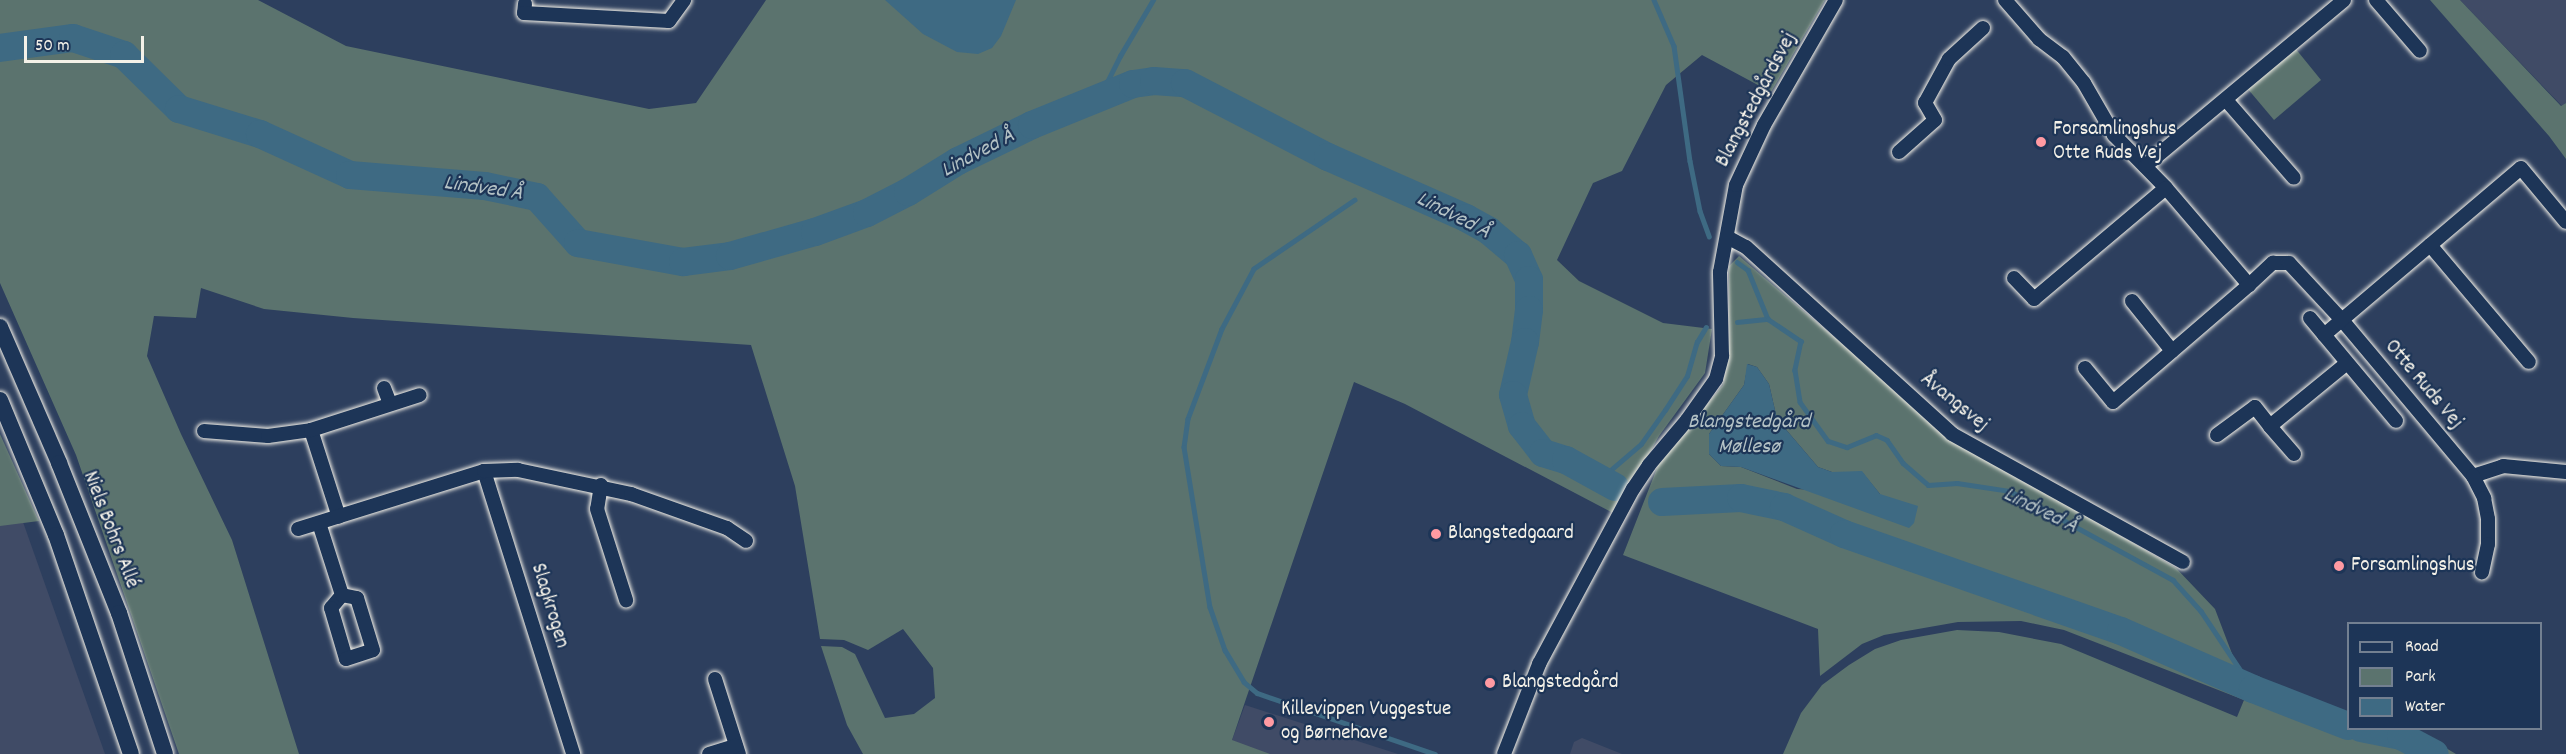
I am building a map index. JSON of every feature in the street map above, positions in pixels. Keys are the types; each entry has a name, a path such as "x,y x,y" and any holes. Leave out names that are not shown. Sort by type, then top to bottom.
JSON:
{"street":[{"path":"525,4 524,13 669,21 684,0"},
{"name":"Blangstedgårdsvej","path":"1504,754 1539,664 1633,489 1716,379 1721,365 1722,345 1720,272 1736,185 1746,160 1836,0"},
{"path":"2005,0 2039,39 2063,57 2084,83 2114,135 2166,188 2249,285"},
{"path":"2145,166 2344,0"},
{"path":"2376,0 2420,51"},
{"path":"1899,152 1935,120 1925,103 1949,59 1983,28"},
{"path":"2226,100 2294,178"},
{"path":"2324,335 2521,168 2566,222"},
{"path":"2014,278 2034,299 2166,188"},
{"name":"Åvangsvej","path":"1726,237 1746,247 1952,434 2183,562"},
{"path":"2430,245 2529,362"},
{"name":"Otte Ruds Vej","path":"2085,368 2113,402 2273,263 2289,263 2342,320 2473,476 2484,498 2488,519 2488,544 2482,572"},
{"path":"2132,301 2172,351"},
{"name":"Otte Ruds Vej","path":"2310,318 2396,421"},
{"name":"Niels Bohrs Allé","path":"0,327 59,463 119,613 165,754"},
{"path":"2270,426 2347,363"},
{"path":"384,387 390,404"},
{"path":"204,431 268,436 311,430 420,394"},
{"path":"0,400 56,535 130,754"},
{"path":"2217,435 2255,407 2294,454"},
{"path":"311,430 339,517"},
{"path":"2473,476 2503,466 2566,472"},
{"path":"298,529 484,471 518,470 600,485 632,494 728,528 746,541"},
{"name":"Slagkrogen","path":"484,471 573,754"},
{"path":"600,485 597,509 626,600"},
{"path":"319,523 342,595"},
{"path":"709,754 738,750 715,679"}],"shaded area":[{"path":"2460,0 2566,0 2566,103 2562,106"},
{"path":"0,457 105,754 0,754"},
{"name":"Killevippen Vuggestue og Børnehave","path":"1245,705 1398,754 1227,754"},
{"path":"1582,738 1622,754 1570,754 1574,742"}],"green space":[{"path":"0,0 258,0 346,46 649,109 696,103 766,0 1825,0 1771,92 1702,55 1666,85 1622,171 1593,183 1557,260 1579,281 1663,323 1712,329 1705,373 1659,436 1615,514 1405,404 1354,382 1232,740 1270,754 863,754 847,725 821,646 842,647 855,654 885,718 914,714 935,698 933,668 903,629 868,650 844,640 820,639 795,486 751,345 353,318 264,309 201,288 196,318 154,316 147,356 181,434 232,540 299,754 179,754 76,455 0,283"},
{"path":"2430,0 2460,0 2561,106 2566,103 2566,159 2549,136"},
{"path":"2295,48 2321,80 2274,120 2247,88"},
{"path":"1739,256 1952,438 2176,568 2215,609 2247,693 2384,743 2429,738 2456,754 1783,754 1801,713 1822,685 1849,665 1875,649 1901,640 1957,630 1999,632 2061,644 2237,717 2244,700 2064,630 2021,621 1958,622 1884,635 1862,644 1820,676 1818,629 1623,555 1659,463 1723,385 1729,346 1729,266","holes":["1748,364 1757,367 1769,384 1777,419 1818,467 1832,472 1862,472 1880,494 1797,489 1741,467 1721,466 1709,454 1709,434 1744,385"]},
{"path":"0,434 39,521 0,526"}],"water":[{"path":"885,0 1016,0 1001,36 992,48 978,54 957,52 923,34"},
{"name":"Blangstedgård Møllesø","path":"1747,364 1757,367 1769,384 1777,419 1818,467 1832,472 1862,471 1880,494 1918,506 1914,523 1909,528 1741,467 1721,466 1709,454 1709,434 1744,385"}],"waterway":[{"path":"1100,96 1120,56 1153,0"},
{"path":"1654,0 1674,46 1690,161 1700,211 1709,236"},
{"name":"Lindved Å","path":"0,48 73,38 124,55 179,109 260,134 350,175 485,186 537,197 578,243 683,262 730,256 815,232 867,213 908,192 958,161 1032,125 1133,84 1154,81 1185,83 1328,157 1466,218 1489,231 1518,255 1529,280 1529,310 1525,342 1513,395 1522,426 1543,453 1566,460 1615,487"},
{"path":"1355,200 1254,269 1222,329 1188,419 1184,447 1210,607 1225,650 1244,682 1257,693 1435,754"},
{"path":"1737,262 1748,270 1768,319"},
{"name":"Lindved Å","path":"1737,322 1768,319 1801,341 1795,370 1800,402 1828,441 1847,447 1876,435 1887,440 1903,463 1928,485 1957,483 2010,491 2173,580 2201,611 2253,689"},
{"name":"Lindved Å","path":"1599,480 1641,444 1665,410 1687,376 1697,342 1706,327"},
{"path":"1662,502 1741,498 1784,507 1844,534 2121,631 2253,689 2347,726"},
{"name":"Lindved Å","path":"2371,730 2401,736 2435,754"}],"place":[{"name":"Forsamlingshus Otte Ruds Vej","path":"2041,142"},
{"name":"Blangstedgaard","path":"1436,534"},
{"name":"Forsamlingshus","path":"2339,566"},
{"name":"Blangstedgård","path":"1490,683"},
{"name":"Killevippen Vuggestue og Børnehave","path":"1269,722"}]}
